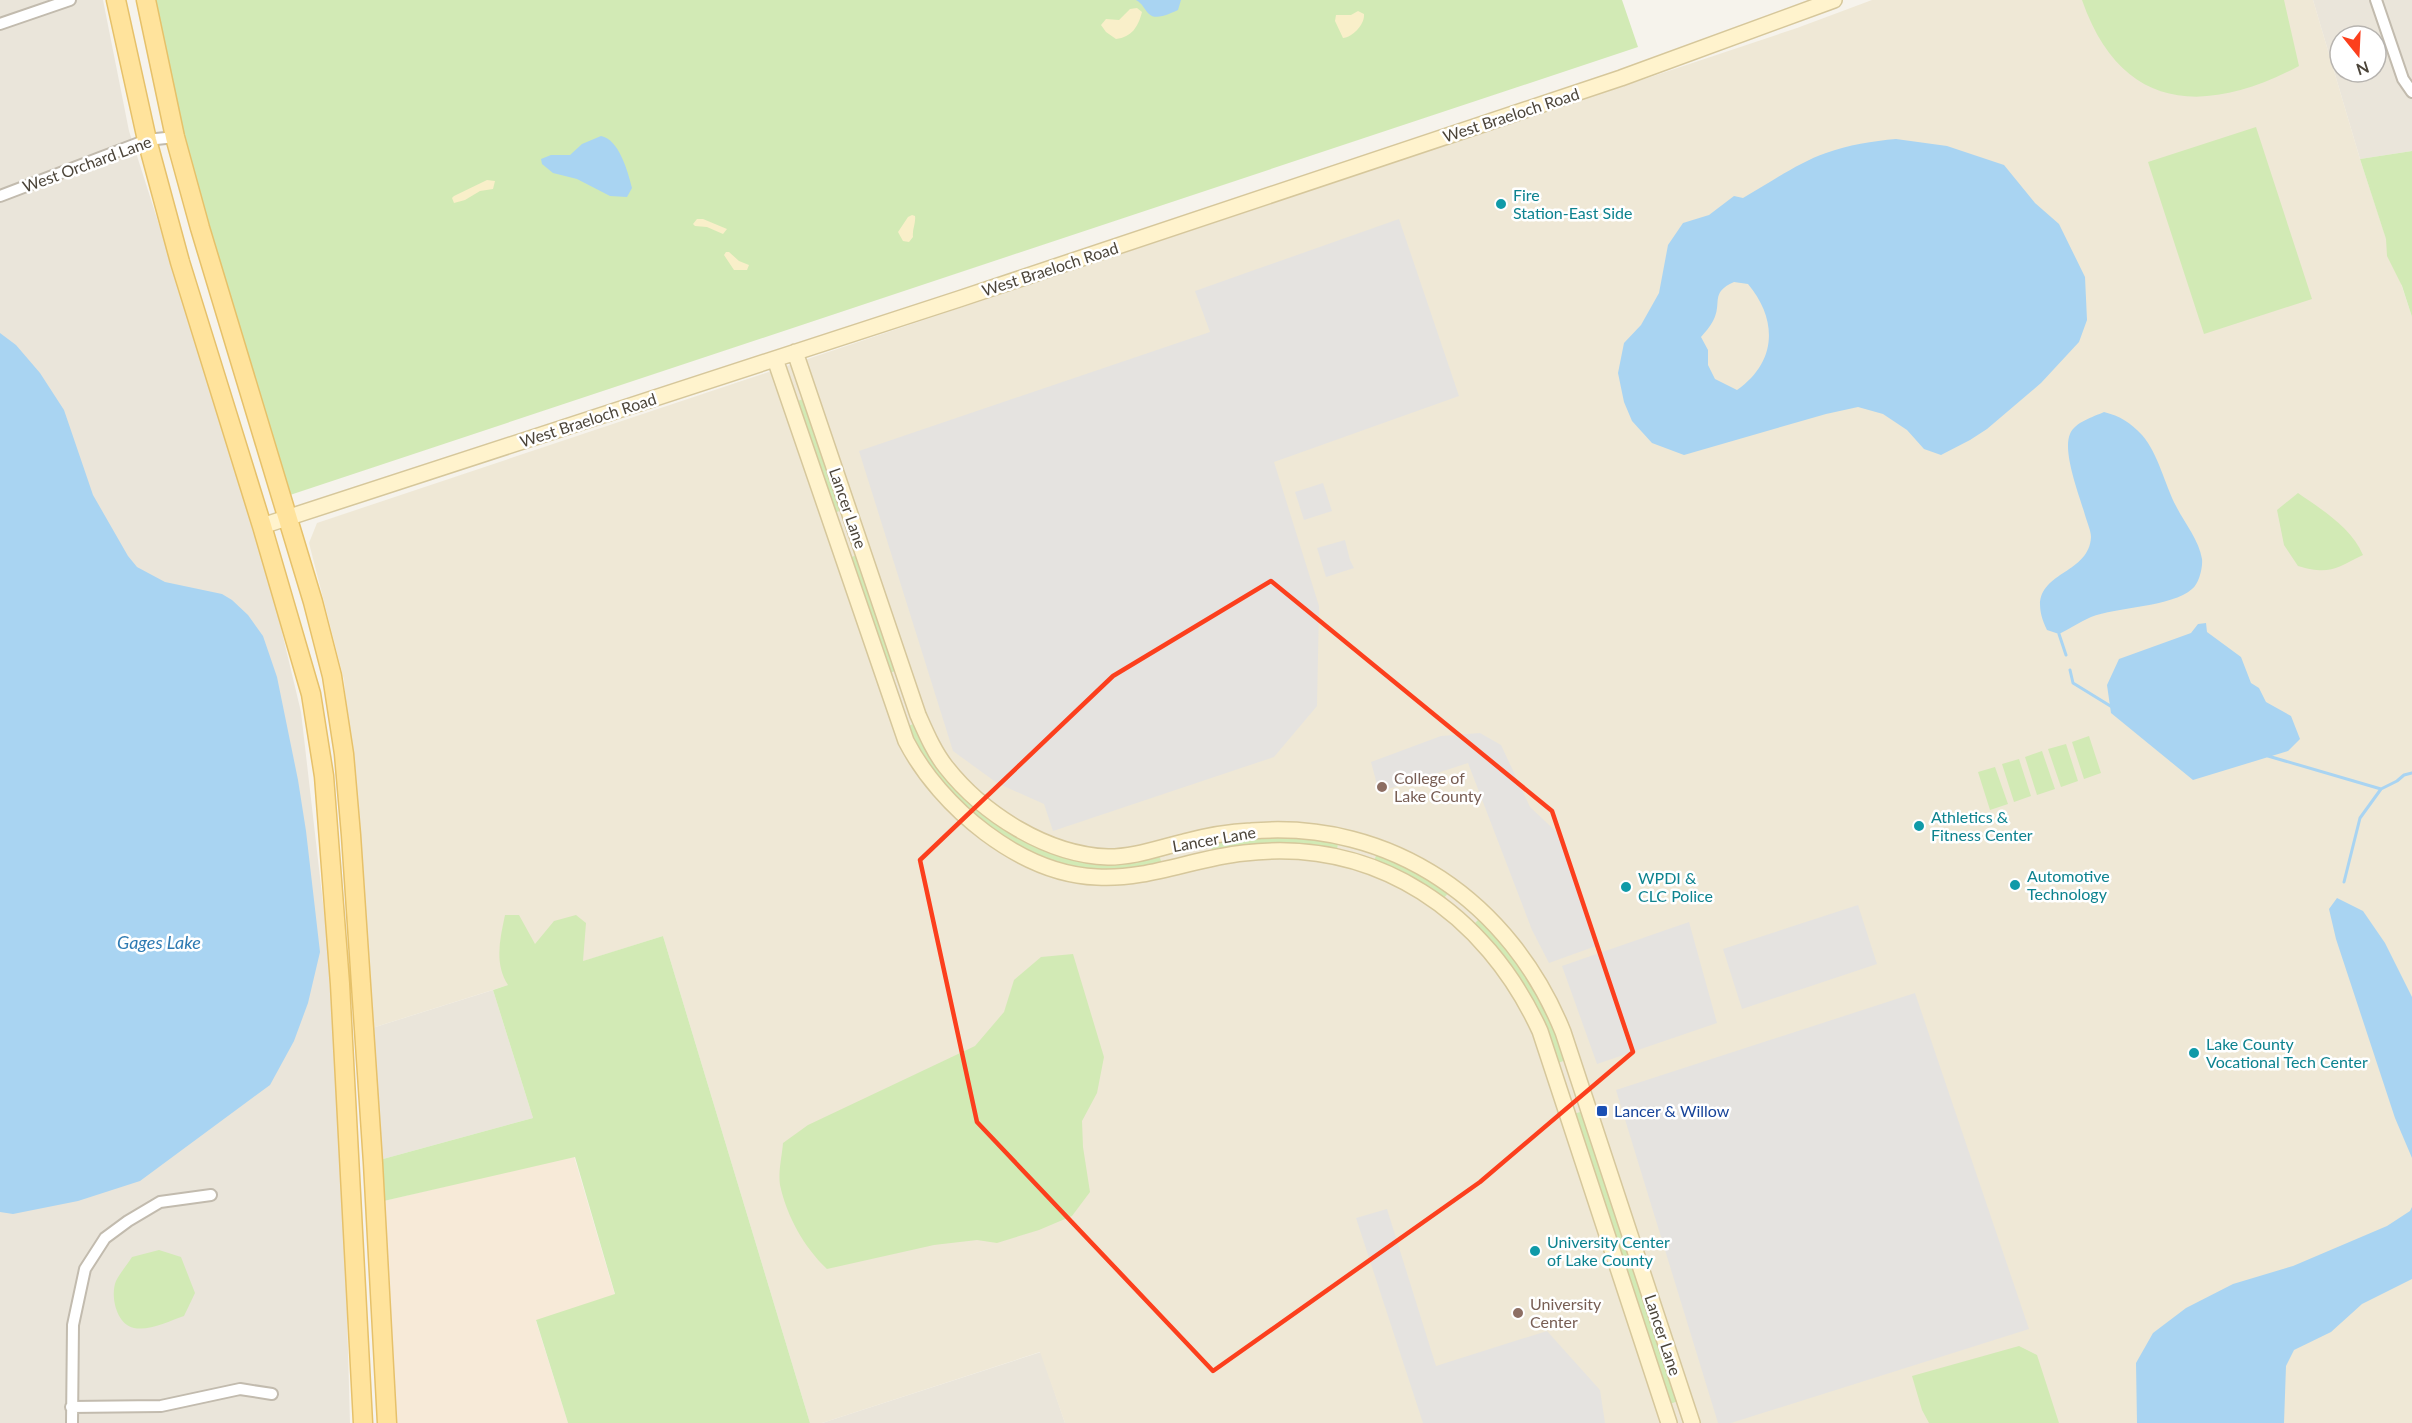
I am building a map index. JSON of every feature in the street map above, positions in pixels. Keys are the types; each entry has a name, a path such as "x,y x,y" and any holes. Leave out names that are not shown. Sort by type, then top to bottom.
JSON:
{"main road":[{"path":"116,0 147,140 180,262 262,526 311,694 324,776 341,994 363,1423"},
{"path":"146,0 175,137 239,364 313,602 332,676 344,754 373,1163 387,1423"}],"street":[{"path":"0,24 70,0"},
{"name":"West Braeloch Road","path":"262,526 775,359 1621,78 1834,0"},
{"path":"2376,0 2403,79 2412,92"},
{"name":"West Orchard Lane","path":"0,196 147,140 175,137"},
{"name":"Lancer Lane","path":"795,352 918,715 933,748 945,766 972,795 1029,834 1087,855 1109,857 1137,854 1210,836 1251,831 1304,830 1356,840 1396,854 1433,873 1474,903 1503,933 1548,997 1563,1032 1692,1423"},
{"name":"Lancer Lane","path":"775,359 906,741 922,770 943,796 971,822 1027,857 1058,870 1095,878 1130,877 1213,857 1267,851 1298,852 1353,861 1383,871 1423,892 1458,918 1484,944 1515,985 1540,1031 1669,1423"},
{"path":"72,1423 73,1325 85,1269 105,1238 160,1202 211,1195"},
{"path":"71,1407 161,1406 240,1389 272,1394"}],"highlighted area":[{"path":"1271,581 1552,811 1633,1052 1480,1182 1213,1371 977,1122 920,860 1113,676"}],"shaded area":[{"path":"0,0 103,0 129,131 260,540 301,712 334,999 344,1205 350,1423 0,1423"},
{"name":"College of Lake County","path":"1872,0 2313,0 2328,51 2328,84 2338,84 2412,317 2412,1423 1065,1423 1040,1352 822,1423 810,1423 663,936 369,1029 362,895 344,680 309,543 317,523 1797,28"},
{"path":"2313,0 2412,0 2412,151 2360,159 2338,84 2388,84 2388,24 2328,24 2328,51"},
{"path":"1399,219 1459,396 1274,462 1319,606 1317,706 1274,757 1053,831 1044,804 997,783 953,751 859,451 1210,332 1195,291"},
{"path":"1323,483 1332,511 1304,520 1295,492"},
{"path":"1345,540 1354,568 1326,577 1317,548"},
{"path":"1480,733 1501,745 1530,807 1564,839 1596,946 1549,963 1532,930 1468,763 1379,792 1371,762 1441,736"},
{"path":"1858,905 1877,964 1742,1009 1723,949"},
{"path":"1689,922 1717,1023 1597,1064 1562,966"},
{"path":"493,990 533,1118 372,1162 369,1029"},
{"path":"1915,993 2029,1329 1731,1423 1718,1423 1616,1090"},
{"path":"574,1156 615,1295 536,1321 568,1423 389,1423 375,1203"},
{"path":"1387,1209 1436,1366 1547,1331 1600,1390 1605,1423 1423,1423 1356,1218"},
{"path":"1041,1352 1065,1423 822,1423"}],"green space":[{"path":"146,0 1622,0 1638,47 287,496 173,125"},
{"path":"2082,0 2284,0 2299,66 2264,82 2231,93 2199,97 2170,94 2143,83 2119,65 2099,37"},
{"path":"2256,127 2312,299 2204,334 2148,162"},
{"path":"2412,151 2412,317 2402,286 2387,256 2386,239 2360,159"},
{"path":"804,399 842,510 834,513 797,401"},
{"path":"2298,493 2343,528 2358,545 2363,555 2332,569 2317,570 2298,566 2284,545 2277,510"},
{"path":"857,555 896,671 888,673 849,558"},
{"path":"914,724 1008,830 1133,862 1159,856 1162,863 1125,870 1088,870 1059,864 1031,853 980,820 958,800 921,752 907,726"},
{"path":"2089,736 2101,773 2084,779 2072,742"},
{"path":"2066,744 2078,781 2061,787 2048,749"},
{"path":"2042,751 2055,789 2037,795 2025,757"},
{"path":"2019,759 2031,796 2014,802 2002,764"},
{"path":"1995,767 2008,804 1990,810 1978,772"},
{"path":"1301,837 1338,843 1337,850 1273,844 1212,850 1210,843 1235,839"},
{"path":"1377,853 1398,861 1449,892 1444,898 1411,877 1374,861"},
{"path":"505,915 519,915 535,944 554,921 576,915 586,923 583,961 663,936 810,1423 568,1423 536,1320 615,1294 575,1157 375,1203 372,1162 533,1118 493,990 508,985 500,960 500,942"},
{"path":"1480,918 1519,964 1547,1009 1566,1060 1558,1063 1524,988 1501,955 1474,924"},
{"path":"1073,954 1104,1057 1097,1093 1082,1121 1083,1147 1090,1192 1072,1216 1039,1230 997,1243 977,1240 934,1245 827,1269 804,1241 787,1209 780,1185 783,1143 808,1125 975,1046 1004,1012 1014,980 1041,957"},
{"path":"1583,1111 1678,1401 1670,1404 1574,1114"},
{"path":"159,1250 181,1257 195,1293 184,1316 153,1327 134,1328 123,1321 119,1315 114,1301 114,1287 132,1257"},
{"path":"2019,1346 2037,1355 2059,1423 1929,1423 1922,1410 1912,1376"}],"sand":[{"path":"1137,8 1142,12 1136,27 1122,38 1116,39 1101,25 1106,19 1119,20 1130,9"},
{"path":"1358,11 1364,14 1360,26 1354,33 1343,38 1335,21 1336,15 1351,15"},
{"path":"487,180 495,181 493,189 480,191 465,200 454,203 452,198 454,196"},
{"path":"915,216 913,237 909,242 903,241 898,232 908,217"},
{"path":"697,219 703,219 727,229 723,234 707,227 695,226 693,224"},
{"path":"726,252 749,265 747,270 734,270 724,255"}],"water":[{"path":"1136,0 1181,0 1178,10 1156,17 1149,14"},
{"path":"601,136 613,143 622,157 632,188 627,197 610,196 577,179 553,173 542,164 541,159 551,155 570,155 582,144"},
{"path":"1896,139 1947,146 2004,165 2035,203 2059,224 2085,277 2087,320 2079,342 2041,383 1987,429 1941,455 1924,449 1907,430 1883,414 1858,407 1684,455 1652,443 1632,421 1624,402 1618,373 1624,343 1641,325 1659,293 1668,245 1683,223 1709,215 1734,196 1743,198 1815,157 1870,142","holes":["1734,282 1748,284 1765,312 1769,340 1760,367 1737,390 1715,379 1708,365 1708,350 1701,337 1716,315 1719,294 1722,290"]},
{"name":"Gages Lake","path":"0,333 16,345 40,373 64,410 93,495 128,556 137,567 165,582 222,594 248,615 263,636 277,677 298,780 320,952 308,1003 294,1041 270,1085 140,1181 78,1201 13,1214 0,1212"},
{"path":"2104,412 2129,424 2148,443 2176,506 2198,545 2202,559 2201,571 2194,587 2183,595 2171,600 2091,617 2059,634 2047,630 2040,611 2041,596 2057,577 2079,561 2087,551 2091,537 2070,463 2068,442 2076,426"},
{"path":"2206,623 2207,632 2241,657 2251,683 2259,688 2266,702 2291,716 2300,739 2288,751 2193,780 2111,713 2107,685 2119,659 2191,633 2198,624"},
{"path":"2337,898 2363,911 2385,943 2412,997 2412,1158 2395,1118 2336,939 2329,909"},
{"path":"2412,1207 2412,1279 2362,1304 2331,1332 2294,1350 2286,1366 2284,1423 2137,1423 2136,1363 2153,1333 2186,1308 2233,1284 2293,1266 2387,1226 2410,1211"}],"waterway":[{"path":"2059,634 2066,655"},
{"path":"2070,670 2073,683 2112,707"},
{"path":"2268,756 2381,789"},
{"path":"2344,882 2360,818 2381,789 2404,775 2412,773"}],"place":[{"name":"Fire Station-East Side","path":"1501,204"},
{"name":"College of Lake County","path":"1382,787"},
{"name":"Athletics & Fitness Center","path":"1919,826"},
{"name":"Automotive Technology","path":"2015,885"},
{"name":"WPDI & CLC Police","path":"1626,887"},
{"name":"Lake County Vocational Tech Center","path":"2194,1053"},
{"name":"Lancer & Willow","path":"1602,1111"},
{"name":"University Center of Lake County","path":"1535,1251"},
{"name":"University Center","path":"1518,1313"}]}
